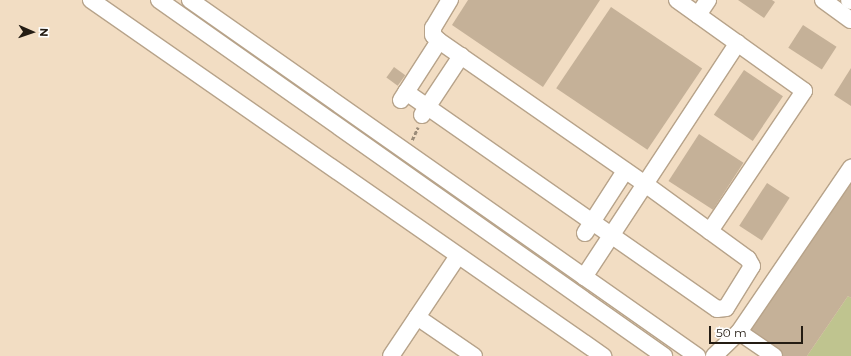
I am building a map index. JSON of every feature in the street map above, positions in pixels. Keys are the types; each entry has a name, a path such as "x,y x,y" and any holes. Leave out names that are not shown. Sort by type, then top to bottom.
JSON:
{"street":[{"path":"91,0 604,356"},
{"path":"159,0 179,6 482,229 664,356"},
{"path":"190,0 696,356"},
{"path":"439,41 403,96 589,228 610,235 722,310 752,266 710,231 645,184 439,41 433,35 433,28 450,0"},
{"path":"677,0 804,91 710,231"},
{"path":"698,15 708,0"},
{"path":"823,0 851,20"},
{"path":"584,277 610,235 738,43"},
{"path":"425,111 461,56"},
{"path":"714,356 739,332 851,168"},
{"path":"589,228 625,171"},
{"path":"482,229 493,213"},
{"path":"391,356 458,256"},
{"path":"417,317 474,356"},
{"path":"739,332 774,356"}],"path":[{"path":"405,151 425,111"}],"green space":[{"path":"848,296 851,298 851,356 807,356"}],"building":[{"path":"468,0 600,0 543,87 452,25"},
{"path":"738,0 772,0 775,2 764,18"},
{"path":"611,7 702,69 647,150 556,88"},
{"path":"803,25 837,47 822,69 788,48"},
{"path":"394,67 405,75 398,86 386,78"},
{"path":"851,68 851,106 834,95"},
{"path":"744,70 783,96 753,141 714,115"},
{"path":"699,134 743,163 713,210 669,181"},
{"path":"851,178 851,298 848,296 807,356 783,356 746,330"},
{"path":"767,183 790,198 762,240 739,226"}]}
